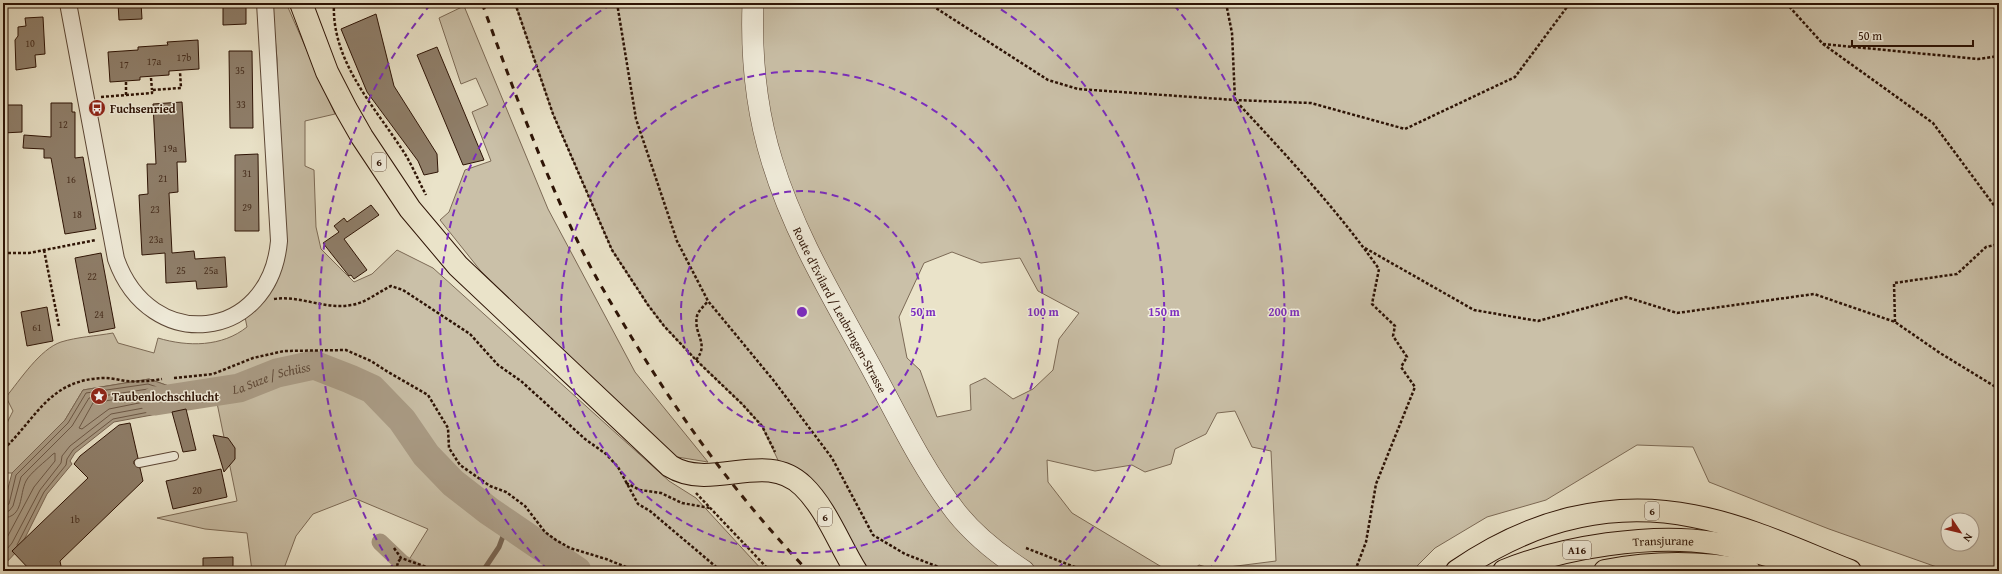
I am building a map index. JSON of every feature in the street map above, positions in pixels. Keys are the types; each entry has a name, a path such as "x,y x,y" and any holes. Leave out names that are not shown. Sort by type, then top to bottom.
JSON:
{"main road":[{"name":"6","path":"302,3 327,72 362,137 410,209 458,266 659,457 676,470 699,476 760,469 784,473 797,481 811,496 856,571"},
{"name":"6","path":"1458,571 1494,548 1520,534 1545,525 1587,515 1649,511 1694,516 1724,523 1850,571"},
{"name":"Transjurane","path":"1504,571 1549,556 1590,547 1652,541 1713,543 1748,561"},
{"name":"Transjurane","path":"1606,571 1663,565 1697,565 1748,561 1823,571"}],"street":[{"path":"68,3 116,259 127,284 142,303 166,318 177,322 197,324 225,320 247,307 261,293 273,272 278,255 279,241 265,3"},
{"name":"Route d'Evilard / Leubringen-Strasse","path":"753,3 752,31 756,87 760,110 771,160 794,222 818,271 938,488 975,534 1005,559 1024,571"}],"lane":[{"path":"139,463 174,456"}],"path":[{"path":"334,3 333,20 337,39 364,96 405,155 426,195"},
{"path":"515,3 553,114 612,250 648,305 696,360 742,404 762,426 784,473"},
{"path":"617,3 636,119 677,241 708,301 778,387 832,458 873,535 905,554 949,571"},
{"path":"928,3 1048,80 1078,89 1235,100 1311,103 1405,129 1515,77 1570,3"},
{"path":"1226,3 1232,33 1235,100 1304,174 1365,248 1379,269 1372,304 1395,326 1393,336 1407,357 1401,367 1415,387 1376,484 1366,542 1355,571"},
{"path":"1786,3 1823,44 1932,123 1999,212"},
{"path":"1823,44 1978,59 1999,56"},
{"path":"86,98 152,93 152,90 181,88 180,72"},
{"path":"151,78 152,90"},
{"path":"126,82 126,94"},
{"path":"3,253 13,254 44,250 112,237"},
{"path":"1895,322 1894,283 1957,274 1986,246 1999,244"},
{"path":"1365,248 1474,310 1538,321 1626,296 1677,313 1814,294 1895,322 1940,353 1999,389"},
{"path":"44,250 59,326"},
{"path":"272,299 286,297 334,306 351,305 361,302 391,286 403,290 470,334 498,365 521,381 585,439 606,454 618,466 638,504 650,511 722,571"},
{"path":"696,360 702,350 697,315 708,301"},
{"path":"174,378 213,374 253,358 284,351 319,349 346,350 371,361 428,395 448,428 449,448 460,465 490,486 506,492 525,506 545,532 570,548 606,558 636,571"},
{"path":"4,449 28,423 42,403 60,389 94,378 107,378 126,381 148,381 162,379"},
{"path":"626,482 640,490 661,493 682,503 710,508 770,571"},
{"path":"1020,546 1085,571"},
{"path":"394,548 401,558 438,571"},
{"path":"396,571 398,562 401,558"}],"shaded area":[{"path":"272,3 286,3 335,114 305,121 305,166 314,170 316,227 321,249 354,282 372,274 397,250 433,268 669,481 696,498 763,571 402,571 428,529 354,498 313,514 296,536 283,571 252,571 247,533 205,529 157,518 237,501 217,403 149,379 83,390 65,420 12,473 3,473 5,445 3,436 13,411 6,397 38,358 53,346 73,339 113,333 118,343 154,353 158,338 193,344 216,342 237,334 247,327 245,317 256,308 275,286 278,252 277,59"},
{"path":"515,3 1999,3 1999,571 1948,571 1829,529 1709,482 1693,447 1637,445 1546,500 1487,517 1435,548 1412,571 1191,571 1199,565 1213,569 1276,561 1271,451 1252,447 1235,411 1217,413 1206,434 1175,449 1171,464 1145,472 1132,465 1095,471 1047,460 1048,482 1072,513 1165,569 1164,571 856,571 784,473 762,426 664,326 648,305 612,250 553,114","holes":["952,252 981,263 1020,258 1038,291 1079,313 1059,339 1053,370 1033,389 1013,399 985,378 970,385 971,410 937,417 920,370 907,358 899,317 924,263"]},
{"path":"464,6 548,209 635,372 708,462 677,457 654,442 480,270 440,220 449,212 465,170 491,161 472,112 488,105 476,78 461,84 439,18"}],"water":[{"path":"149,379 217,403 114,422 75,453 70,461 72,464 47,494 20,548 3,566 3,507 12,473 65,420 83,390"}],"building":[{"path":"118,3 141,3 142,19 119,20"},
{"path":"223,3 246,3 246,24 223,25"},
{"path":"376,14 394,86 437,154 438,172 424,175 418,161 367,92 341,29"},
{"path":"43,17 45,54 35,55 36,67 16,70 15,40 18,36 18,27 26,26 25,18"},
{"path":"198,40 199,69 169,71 169,75 140,77 140,80 110,82 108,52 138,50 138,47 168,45 167,42"},
{"path":"437,47 484,160 463,165 417,55"},
{"path":"229,51 252,51 253,128 230,128"},
{"path":"182,102 186,162 177,162 178,192 169,193 172,253 194,251 195,259 225,257 227,287 197,289 196,281 166,283 165,253 142,255 139,195 148,194 147,164 156,164 153,104"},
{"path":"51,103 72,103 72,112 75,112 75,158 83,157 96,229 65,234 51,158 44,158 44,149 23,148 24,135 51,137"},
{"path":"3,105 22,105 22,132 3,133"},
{"path":"258,154 259,231 235,231 235,155"},
{"path":"371,205 379,215 344,239 367,270 354,279 351,275 349,276 323,243 339,232 334,226 344,218 347,222"},
{"path":"101,253 115,328 89,333 75,258"},
{"path":"47,307 53,341 27,346 21,312"},
{"path":"186,409 196,450 183,452 172,412"},
{"path":"130,423 138,458 134,461 134,464 140,468 143,481 60,561 62,571 31,571 12,551 88,478 74,464 80,456 119,425"},
{"path":"213,435 228,438 235,448 235,459 224,472"},
{"path":"221,469 227,497 173,509 166,481"},
{"path":"233,557 233,571 203,571 203,558"}],"waterway":[{"name":"La Suze / Schüss","path":"155,401 239,388 277,373 314,365 350,379 372,389 402,420 426,455 453,483 489,511 577,571"},
{"path":"483,571 499,547 508,523"},
{"path":"380,542 402,563 416,571"}],"railway":[{"path":"482,3 538,152 563,211 602,287 649,365 690,427 734,486 808,571"}],"place":[{"name":"Fuchsenried","path":"97,108"},
{"name":"Taubenlochschlucht","path":"99,396"}]}
